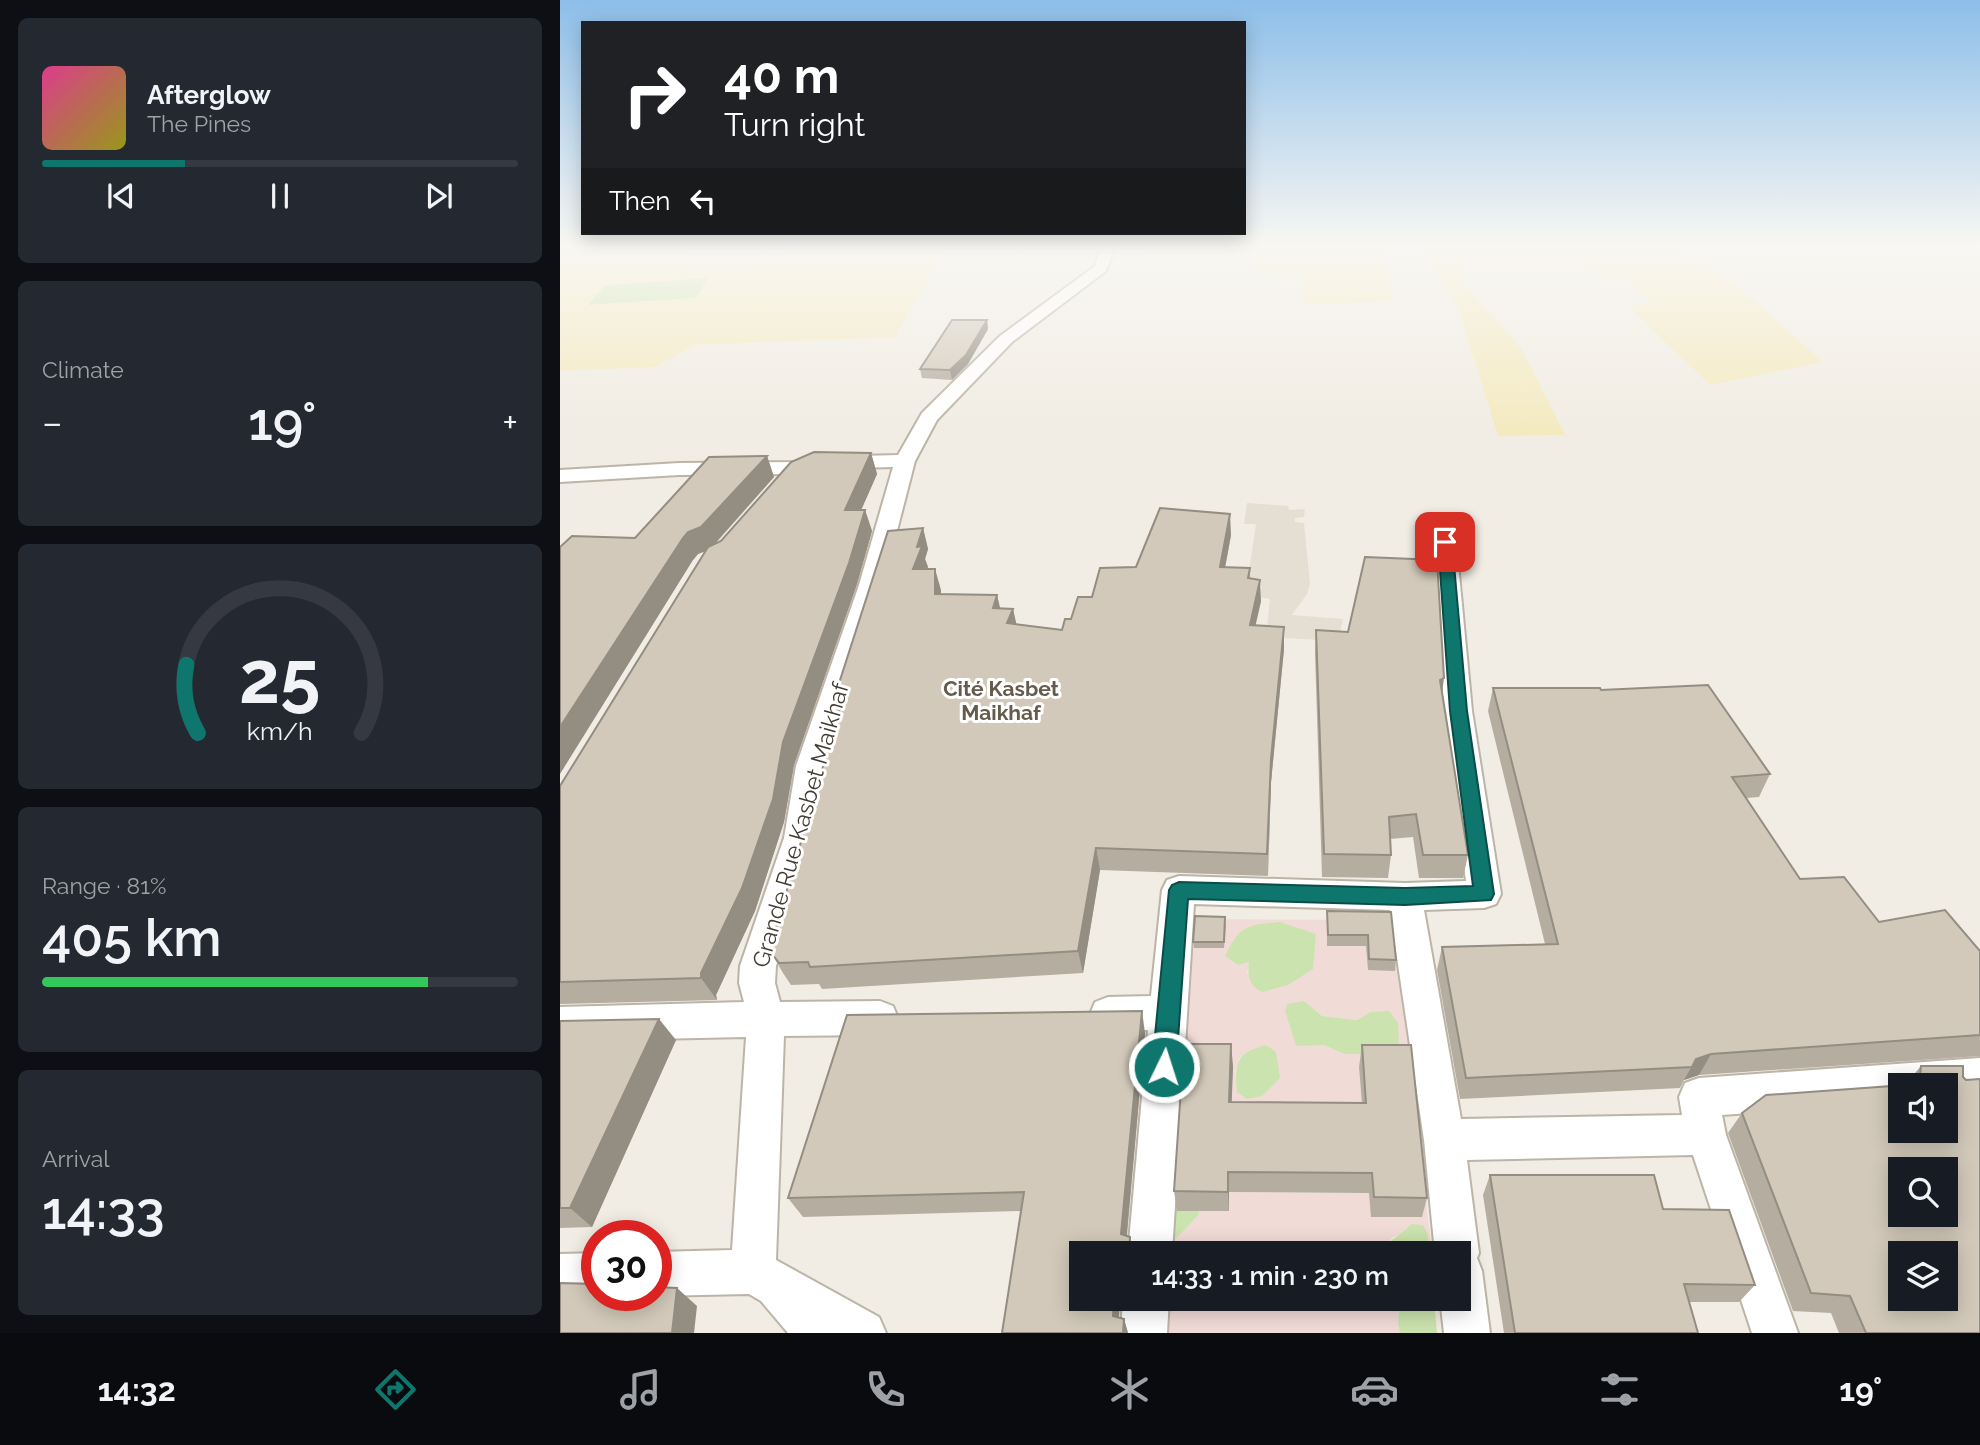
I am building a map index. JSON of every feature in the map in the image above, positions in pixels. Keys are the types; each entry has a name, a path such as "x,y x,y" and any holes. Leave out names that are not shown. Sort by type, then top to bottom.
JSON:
{"street":[{"name":"Grande Rue Kasbet Maikhaf","path":"765,1279 766,1019 757,983 758,966 800,838 811,766 871,584 905,461 929,417 1006,339 1050,306"},
{"path":"773,496 790,476 820,463 905,461"},
{"path":"560,476 679,469 806,468"},
{"path":"1151,1241 1179,890 1405,897 1484,894 1458,711 1445,542"},
{"path":"1405,897 1444,1140 1456,1241"},
{"path":"1071,1015 1168,1013"},
{"path":"560,1024 919,1017"},
{"path":"1776,1333 1706,1135 1699,1097 1980,1077"},
{"path":"1444,1140 1706,1135"},
{"path":"560,1276 581,1275"},
{"path":"672,1275 765,1279 863,1333"},
{"path":"765,1279 818,1333"},
{"path":"1144,1333 1145,1311"},
{"path":"1464,1311 1467,1333"}],"shaded area":[{"path":"1247,503 1288,506 1289,510 1305,509 1304,517 1295,518 1295,522 1304,523 1310,584 1307,594 1292,615 1343,619 1338,641 1266,637 1270,599 1260,597 1262,586 1247,585 1256,524 1244,524"},
{"path":"1187,919 1394,920 1431,1241 1428,1241 1428,1235 1402,1234 1389,1241 1167,1241","holes":["1191,922 1225,923 1224,948 1188,947","1250,961 1299,977 1288,985 1247,974","1304,1001 1322,1016 1357,1020 1372,1012 1344,1054 1324,1045 1296,1045 1289,1025","1240,1057 1280,1078 1272,1085 1237,1092 1235,1071","1182,1066 1231,1123 1363,1124 1422,1217 1369,1193 1229,1192"]},
{"path":"1162,1311 1399,1311 1400,1333 1160,1333"}],"green space":[{"path":"1280,922 1316,934 1313,969 1288,985 1262,992 1250,980 1249,962 1238,965 1225,956 1235,938 1246,928"},
{"path":"1304,1001 1322,1016 1357,1020 1371,1012 1389,1011 1398,1023 1399,1046 1363,1054 1344,1054 1324,1045 1296,1046 1285,1011 1287,1004"},
{"path":"1266,1045 1276,1052 1280,1078 1262,1096 1247,1099 1237,1092 1237,1066 1248,1052"},
{"path":"1162,1193 1198,1206 1199,1214 1174,1241 1167,1241"},
{"path":"1411,1224 1423,1225 1428,1241 1391,1241"},
{"path":"1399,1311 1435,1311 1437,1333 1400,1333"}],"sand":[{"path":"560,306 912,306 895,337 695,345 655,367 560,371"},
{"path":"1484,306 1521,348 1565,435 1498,436 1458,307"},
{"path":"1628,306 1760,306 1823,362 1710,385"}],"building":[{"path":"952,320 987,320 966,355 950,370 920,369"},
{"path":"814,452 871,453 845,510 865,510 849,563 783,742 773,799 742,888 701,978 560,982 560,786 708,547 721,541 791,462"},
{"path":"767,456 701,527 688,532 683,538 560,727 560,547 572,536 635,538 709,457"},
{"path":"1160,508 1230,514 1220,567 1250,568 1248,578 1260,580 1250,625 1284,627 1271,759 1267,854 1096,848 1078,951 810,967 808,962 779,963 770,951 772,941 841,705 833,702 888,531 923,528 917,547 922,546 913,569 935,569 935,594 997,595 993,608 1013,609 1007,623 1062,630 1065,619 1071,619 1078,597 1092,597 1100,568 1136,567"},
{"path":"1365,557 1437,560 1444,678 1440,680 1468,855 1423,855 1416,814 1389,817 1391,855 1324,854 1316,630 1348,632"},
{"path":"1708,685 1770,774 1732,777 1800,879 1844,877 1879,922 1945,910 1980,951 1980,1035 1711,1054 1696,1059 1692,1067 1466,1078 1442,947 1558,944 1493,688 1601,690"},
{"path":"1327,911 1391,912 1396,960 1369,959 1368,935 1328,935"},
{"path":"1195,916 1225,917 1224,942 1193,942"},
{"path":"1142,1011 1121,1234 1130,1237 1130,1241 1069,1241 1069,1311 1113,1311 1113,1316 1124,1319 1123,1333 1002,1333 1024,1192 788,1198 847,1015"},
{"path":"659,1019 570,1208 560,1208 560,1021"},
{"path":"1184,1044 1231,1044 1229,1102 1366,1103 1362,1045 1411,1045 1427,1198 1374,1197 1372,1173 1228,1172 1228,1192 1174,1191"},
{"path":"1921,1066 1963,1066 1963,1077 1966,1080 1980,1079 1980,1333 1866,1333 1850,1296 1811,1293 1742,1113 1766,1095 1888,1086 1888,1143 1958,1143 1958,1073 1920,1073"},
{"path":"1490,1175 1654,1175 1663,1209 1729,1210 1755,1285 1684,1284 1698,1333 1515,1333"},
{"path":"560,1283 581,1284 581,1311 672,1311 672,1288 677,1288 672,1333 560,1333"}],"district":[{"name":"Cité Kasbet Maikhaf","path":"1001,700"}],"route":[{"path":"1164,1067 1179,890 1405,897 1484,894 1458,711 1445,542"}]}
